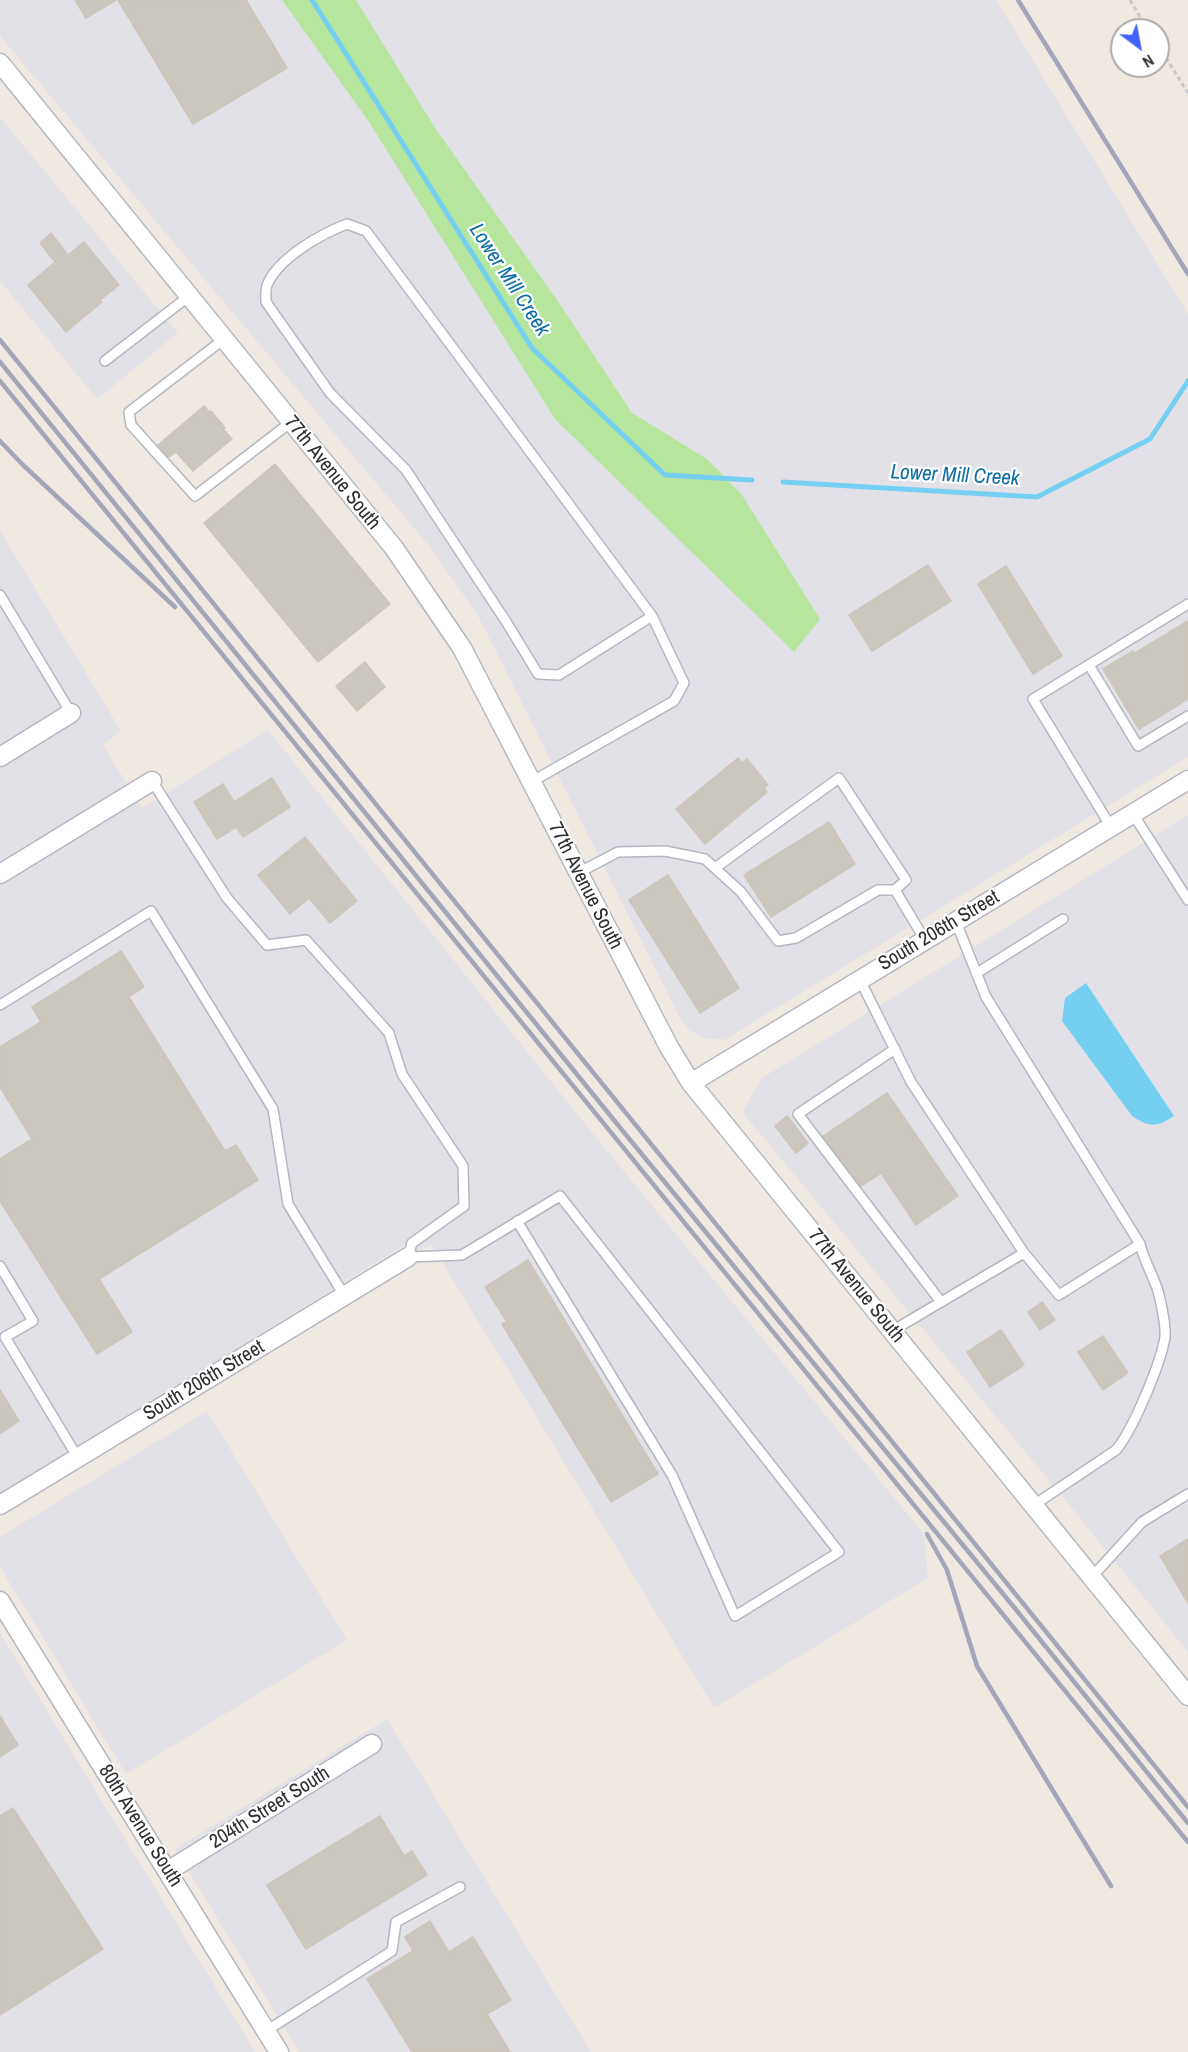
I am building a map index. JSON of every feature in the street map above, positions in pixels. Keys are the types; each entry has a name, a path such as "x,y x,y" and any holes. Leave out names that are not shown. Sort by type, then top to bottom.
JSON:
{"street":[{"name":"77th Avenue South","path":"0,63 394,548 436,608 462,648 669,1047 691,1083 1188,1696"},
{"path":"0,757 71,713"},
{"name":"South 206th Street","path":"691,1083 1188,780"},
{"path":"0,874 152,781"},
{"name":"South 206th Street","path":"0,1505 408,1257"},
{"name":"80th Avenue South","path":"0,1601 279,2052"},
{"name":"204th Street South","path":"168,1871 372,1744"}],"lane":[{"path":"531,782 674,700 684,683 652,616 366,231 347,224 323,234 283,263 267,284 266,302 330,393 406,470 538,674 559,675 652,616"},
{"path":"105,361 189,296"},
{"path":"224,339 129,412 130,426 195,496 291,422"},
{"path":"0,595 71,713"},
{"path":"1111,827 1033,699 1188,604"},
{"path":"1089,664 1138,746 1188,716"},
{"path":"578,873 618,852 665,851 705,859 741,892 778,941 796,938 878,890 896,890 906,880 839,778 715,868"},
{"path":"152,781 227,898 267,945 306,940 389,1033 402,1074 463,1166 464,1206 412,1244 408,1257 462,1255 517,1221 560,1196 839,1552 735,1616 672,1475 517,1221"},
{"path":"1133,814 1188,900"},
{"path":"896,890 925,940"},
{"path":"0,1005 151,911 273,1109 288,1204 344,1295"},
{"path":"976,974 1063,919"},
{"path":"956,922 986,997 1140,1244 1143,1260 1158,1291 1165,1335 1159,1362 1126,1438 1116,1449 1034,1505"},
{"path":"860,980 910,1082 1024,1253 1059,1295 1140,1244"},
{"path":"895,1049 798,1114 941,1302"},
{"path":"892,1331 1024,1253"},
{"path":"0,1266 33,1321 5,1337 78,1458"},
{"path":"1092,1577 1142,1522 1188,1494"},
{"path":"266,2031 392,1951 396,1922 460,1887"}],"path":[{"path":"1130,0 1141,18"},
{"path":"1170,64 1188,93"}],"shaded area":[{"path":"0,0 996,0 1188,314 1188,757 724,1040 703,1038 689,1030 679,1016 477,614 429,546 0,36"},
{"path":"0,117 178,333 97,399 0,281"},
{"path":"0,530 121,731 103,745 142,808 268,730 599,1141 924,1534 928,1578 714,1708 431,1244 414,1254 408,1243 0,1494"},
{"path":"1188,815 1188,1652 1066,1501 742,1112 762,1078"},
{"path":"207,1411 347,1640 126,1774 0,1567 0,1537"},
{"path":"0,1633 72,1752 255,2052 0,2052"},
{"path":"387,1719 591,2052 299,2052 175,1849"}],"green space":[{"path":"282,0 356,0 435,128 557,300 632,413 707,459 742,495 820,619 794,652 555,419 369,122"}],"water":[{"path":"1086,983 1174,1116 1153,1125 1132,1116 1062,1021 1065,998"}],"building":[{"path":"75,0 116,0 86,18"},
{"path":"118,0 246,0 287,68 193,124"},
{"path":"51,233 68,255 84,242 119,285 66,332 28,285 55,262 40,243"},
{"path":"204,406 210,413 211,411 232,439 193,471 176,452 169,457 158,445"},
{"path":"275,464 390,604 318,662 204,523"},
{"path":"928,565 951,601 872,651 849,615"},
{"path":"1006,566 1062,656 1033,674 978,584"},
{"path":"1188,621 1188,699 1139,729 1103,669 1133,651 1135,653"},
{"path":"365,662 385,687 357,711 336,686"},
{"path":"738,758 742,763 747,759 768,785 764,788 767,792 705,844 676,809"},
{"path":"272,778 290,807 243,837 236,827 217,839 194,802 223,784 234,802"},
{"path":"829,822 855,864 771,917 744,875"},
{"path":"305,837 357,901 330,923 309,898 290,914 258,875"},
{"path":"668,875 739,988 700,1013 629,900"},
{"path":"121,951 144,987 129,997 225,1151 236,1145 258,1180 99,1279 132,1332 97,1354 0,1201 0,1159 32,1139 0,1087 0,1047 41,1022 32,1007"},
{"path":"887,1093 958,1196 916,1225 881,1173 861,1186 823,1136"},
{"path":"787,1116 808,1143 796,1153 775,1126"},
{"path":"528,1260 658,1474 611,1502 502,1324 507,1322 485,1287"},
{"path":"1042,1302 1055,1320 1040,1330 1028,1312"},
{"path":"1001,1330 1024,1365 990,1387 967,1352"},
{"path":"1103,1336 1128,1373 1103,1390 1078,1352"},
{"path":"0,1390 19,1421 0,1434"},
{"path":"1188,1539 1188,1603 1160,1556"},
{"path":"0,1716 18,1745 0,1757"},
{"path":"13,1808 103,1949 0,2015 0,1816"},
{"path":"380,1816 404,1856 412,1851 427,1875 306,1949 267,1885"},
{"path":"430,1921 449,1952 473,1937 511,2000 487,2014 510,2052 412,2052 367,1979 413,1951 405,1937"}],"waterway":[{"name":"Lower Mill Creek","path":"312,0 532,348 665,475 752,480"},
{"name":"Lower Mill Creek","path":"783,482 1037,497 1150,439 1188,381"}],"railway":[{"path":"1018,0 1188,274"},
{"path":"0,340 1188,1807"},
{"path":"0,362 622,1130 1188,1823"},
{"path":"0,381 1188,1842"},
{"path":"0,441 175,607"},
{"path":"927,1534 947,1570 977,1666 1111,1886"}]}
